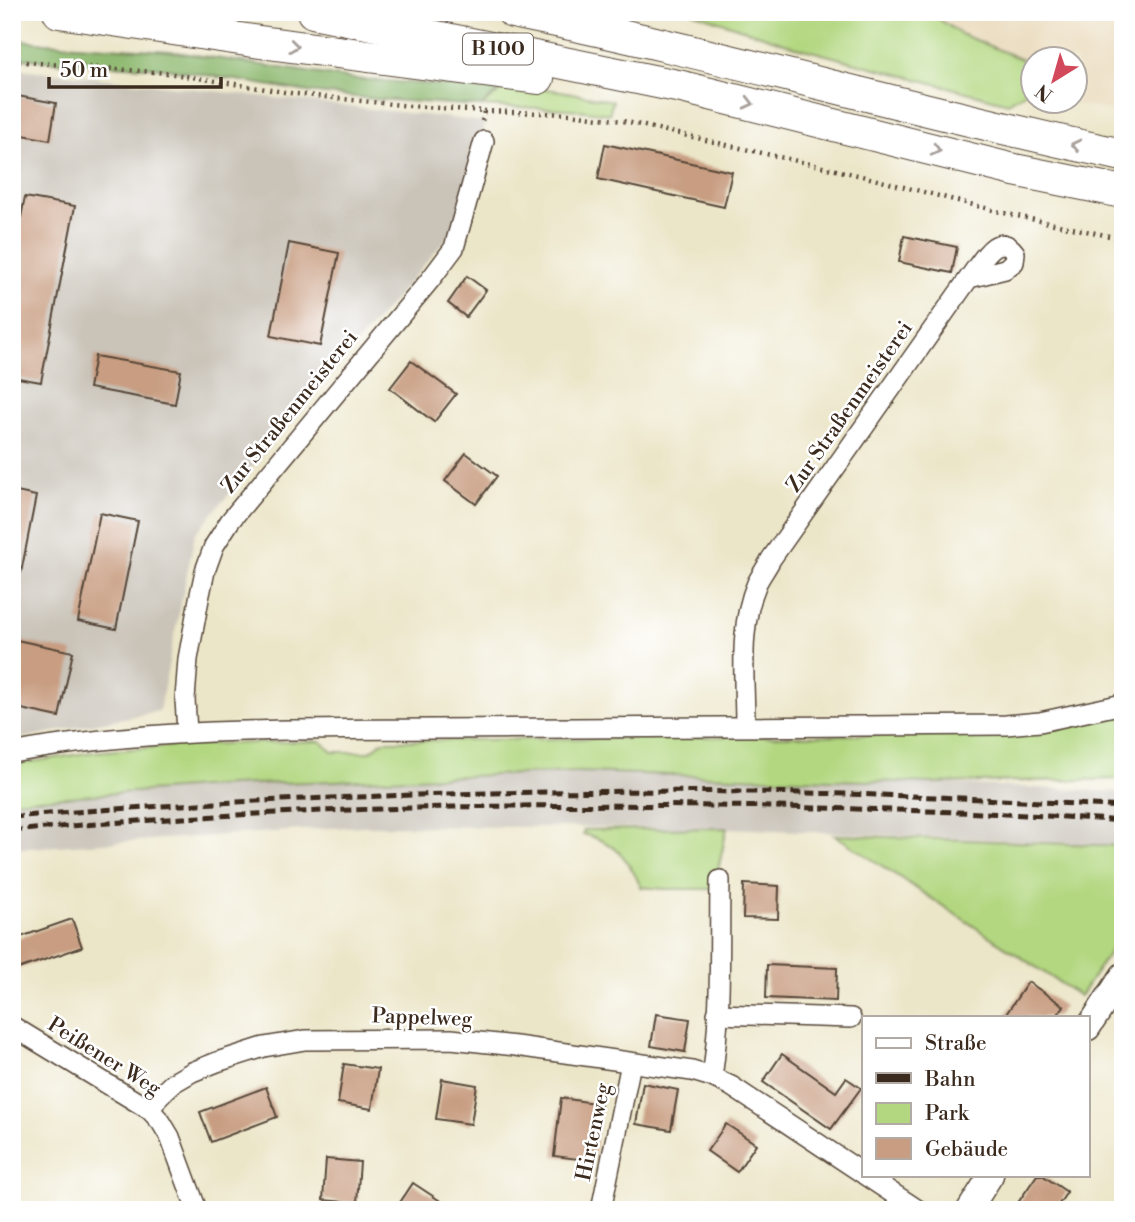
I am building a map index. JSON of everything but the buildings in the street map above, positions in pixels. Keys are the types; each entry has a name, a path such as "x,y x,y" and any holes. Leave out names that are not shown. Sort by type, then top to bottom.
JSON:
{"highway":[{"path":"59,12 260,42 498,71 583,85 682,87"},
{"name":"B 100","path":"313,12 682,87 1014,170 1123,192"},
{"name":"B 100","path":"513,12 757,67 1028,135 1123,155"},
{"path":"620,12 757,67"}],"street":[{"name":"Zur Straßenmeisterei","path":"187,732 185,699 188,659 205,571 214,546 230,521 454,248 484,141"},
{"name":"Zur Straßenmeisterei","path":"745,726 745,635 757,583 771,559 969,278"},
{"path":"12,754 45,747 187,732 1006,725 1040,722 1123,704"},
{"path":"712,1077 717,1014 720,880"},
{"path":"1090,1025 1123,975"},
{"path":"717,1014 851,1018"},
{"name":"Peißener Weg","path":"12,1027 150,1110 170,1137 197,1210"},
{"name":"Pappelweg","path":"150,1110 159,1096 173,1083 192,1072 264,1047 305,1040 450,1039 692,1071 712,1077 731,1086 862,1173"},
{"name":"Hirtenweg","path":"601,1210 631,1063"},
{"name":"Pappelweg","path":"867,1176 918,1210"},
{"path":"968,1210 990,1176"}],"path":[{"path":"12,61 167,73 296,94 410,106 570,114 623,121 1123,239"},
{"path":"484,111 477,139 484,141"}],"shaded area":[{"path":"896,12 1123,12 1123,114 1090,107 1090,46 1020,46 1020,91 871,58"},
{"path":"12,68 486,122 456,227 195,534 159,711 12,740"},
{"path":"578,772 1123,792 1123,845 727,828 363,826 12,849 12,801 230,785"}],"green space":[{"path":"692,12 928,12 961,34 1020,59 1020,96 1008,103 796,47"},
{"path":"12,39 169,51 353,79 502,89 481,106 375,99 308,92 164,68 12,57"},
{"path":"506,84 613,101 609,114 569,109 481,106"},
{"path":"1123,715 1123,779 931,783 578,772 230,785 12,801 12,765 92,752 184,745 321,741 332,752 370,752 383,741 1024,733"},
{"path":"727,828 714,889 641,887 620,853 604,842 583,834 584,830"},
{"path":"835,835 1123,846 1123,932 1080,996"}],"railway":[{"path":"12,817 272,800 645,791 932,797 1123,807"},
{"path":"12,831 298,812 586,805 907,810 1123,821"}]}
